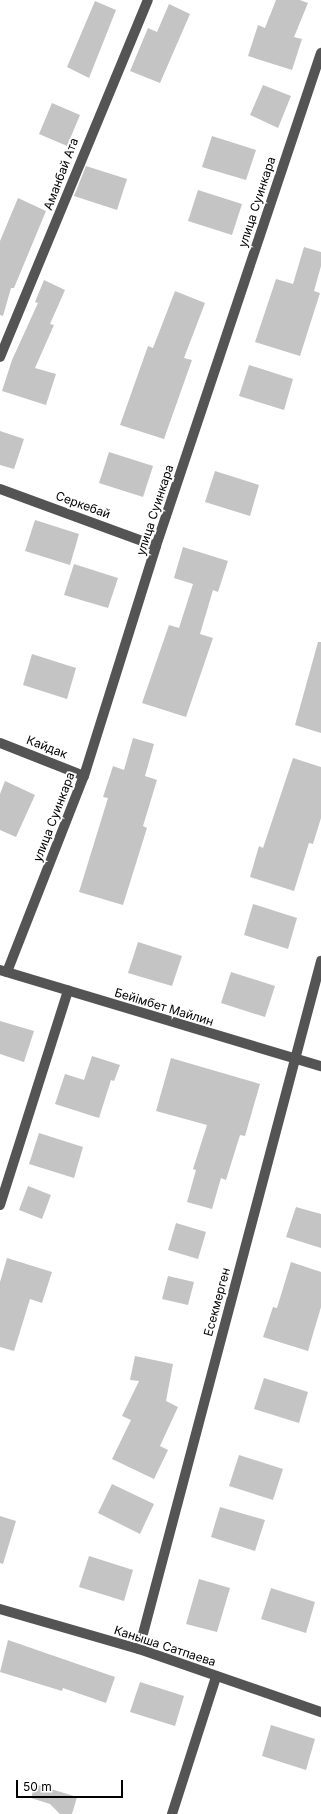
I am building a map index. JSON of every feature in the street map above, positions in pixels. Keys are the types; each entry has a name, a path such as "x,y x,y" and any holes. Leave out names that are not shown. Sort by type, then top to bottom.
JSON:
{"street":[{"name":"Аманбай Ата","path":"0,357 148,0"},
{"name":"улица Суинкара","path":"3,971 84,776 156,546 321,53"},
{"name":"Серкебай","path":"0,489 156,546"},
{"name":"Кайдак","path":"0,743 84,776"},
{"name":"Eсекмерген","path":"139,1649 321,961"},
{"name":"Бейімбет Майлин","path":"3,971 294,1060 321,1066"},
{"path":"0,1205 68,991"},
{"name":"Каныша Сатпаева","path":"0,1609 139,1649 216,1677 321,1712"},
{"path":"172,1814 216,1677"}],"building":[{"path":"276,0 300,0 308,3 294,37 302,39 292,70 248,56 258,25 265,28"},
{"path":"95,1 116,10 89,78 67,67"},
{"path":"169,4 190,14 160,83 130,71 148,28 157,32"},
{"path":"263,85 291,96 278,128 250,115"},
{"path":"52,103 80,115 67,146 39,134"},
{"path":"212,136 256,150 246,180 202,167"},
{"path":"86,166 127,179 117,210 74,196"},
{"path":"198,190 242,204 232,235 188,221"},
{"path":"18,198 46,211 14,288 11,288 3,316 0,315 0,241"},
{"path":"304,247 321,252 321,266 314,291 320,293 300,356 255,342 276,279 293,284"},
{"path":"44,280 65,290 50,324 54,325 35,368 56,374 46,405 2,391 12,360 38,303 35,302"},
{"path":"175,291 205,303 184,358 192,360 164,439 120,425 148,346 153,348"},
{"path":"249,365 293,379 284,410 239,396"},
{"path":"0,431 24,439 14,469 0,465"},
{"path":"109,452 153,466 143,497 99,483"},
{"path":"215,471 259,485 250,516 205,502"},
{"path":"35,520 79,534 70,565 25,551"},
{"path":"183,547 228,561 218,592 213,590 200,634 213,638 186,717 142,703 169,625 179,628 193,584 174,578"},
{"path":"74,564 118,578 108,608 64,595"},
{"path":"318,642 321,642 321,733 295,725"},
{"path":"32,654 76,668 67,699 23,685"},
{"path":"133,738 154,744 145,776 157,780 143,826 147,828 123,905 79,892 108,798 103,797 113,766 124,770"},
{"path":"293,758 321,767 321,818 313,844 309,843 294,891 250,877 259,846 263,848"},
{"path":"5,781 35,795 16,837 0,830 0,794"},
{"path":"253,904 297,918 288,949 244,935"},
{"path":"138,942 182,956 172,986 128,973"},
{"path":"231,972 275,986 265,1017 221,1003"},
{"path":"0,1021 34,1031 24,1062 0,1054"},
{"path":"92,1056 120,1065 114,1081 111,1080 99,1118 55,1104 65,1074 84,1080"},
{"path":"171,1058 260,1084 245,1136 240,1135 226,1180 221,1178 212,1209 187,1202 196,1170 193,1169 207,1125 156,1111"},
{"path":"39,1133 83,1147 74,1178 29,1164"},
{"path":"28,1186 51,1195 42,1219 19,1210"},
{"path":"296,1207 321,1214 321,1248 286,1237"},
{"path":"176,1223 206,1232 198,1259 168,1250"},
{"path":"7,1258 52,1272 42,1303 30,1299 14,1351 0,1347 0,1282"},
{"path":"291,1262 321,1272 321,1307 308,1351 263,1337 273,1307 277,1308"},
{"path":"168,1276 194,1282 188,1305 162,1299"},
{"path":"135,1356 173,1364 166,1401 178,1407 160,1446 168,1450 154,1479 112,1459 131,1420 122,1416 139,1381 130,1380"},
{"path":"264,1378 308,1392 299,1423 254,1409"},
{"path":"239,1455 283,1469 273,1500 229,1486"},
{"path":"112,1484 154,1504 140,1534 98,1513"},
{"path":"220,1507 265,1520 255,1551 211,1537"},
{"path":"0,1516 16,1521 3,1564 0,1563"},
{"path":"89,1556 133,1570 124,1601 79,1587"},
{"path":"199,1579 230,1588 217,1632 186,1624"},
{"path":"271,1588 315,1602 306,1633 261,1619"},
{"path":"8,1640 115,1677 106,1703 63,1688 62,1691 0,1672"},
{"path":"140,1682 184,1696 175,1726 130,1712"},
{"path":"271,1725 315,1739 306,1770 262,1756"},
{"path":"35,1784 77,1797 72,1814 60,1814 50,1804 31,1798"}]}
